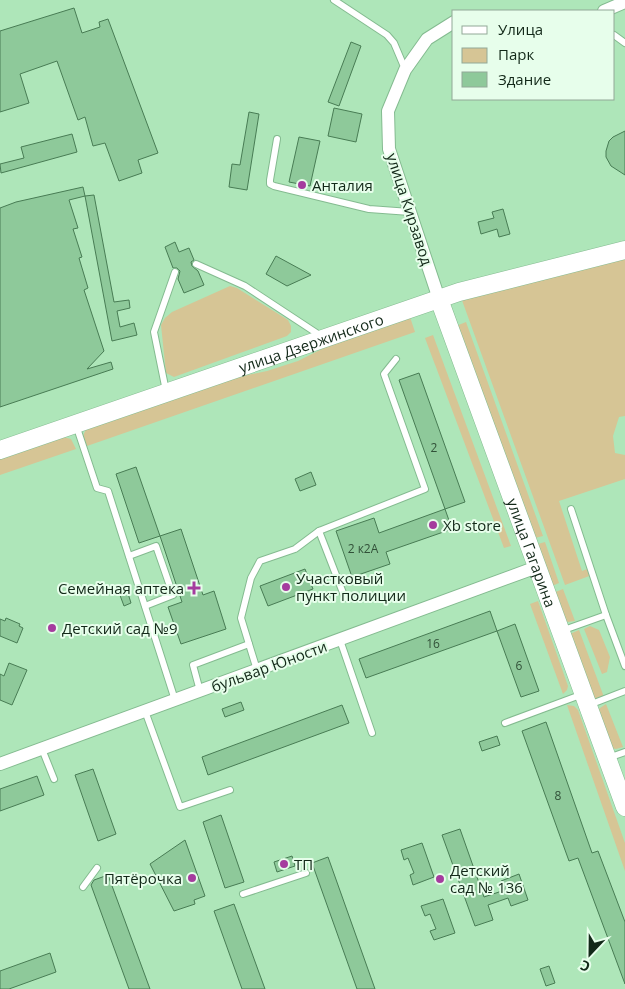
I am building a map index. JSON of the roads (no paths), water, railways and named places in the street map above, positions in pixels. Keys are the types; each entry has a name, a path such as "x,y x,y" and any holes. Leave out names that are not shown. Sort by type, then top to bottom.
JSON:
{"main road":[{"name":"улица Дзержинского","path":"0,450 459,292 625,250"},
{"name":"улица Гагарина","path":"439,299 625,807"}],"street":[{"path":"606,10 624,2"},
{"name":"улица Кирзавод","path":"439,299 389,149 388,111 405,70 427,39 452,23"},
{"name":"бульвар Юности","path":"0,764 537,567"}],"lane":[{"path":"334,0 387,35 394,43 405,70"},
{"path":"277,139 270,184 369,209 410,212"},
{"path":"196,264 246,286 324,338"},
{"path":"166,392 154,332 175,272"},
{"path":"257,670 240,618 251,578 260,561 295,549 319,531 425,489 384,374 396,359"},
{"path":"76,424 97,488 108,491 175,700"},
{"path":"571,509 625,666"},
{"path":"319,531 345,598"},
{"path":"129,556 156,546 173,595 145,606"},
{"path":"561,631 606,615"},
{"path":"340,640 372,733"},
{"path":"200,691 193,665 249,644"},
{"path":"505,723 586,699 625,691"},
{"path":"145,711 180,807 230,790"},
{"path":"42,749 54,779"},
{"path":"607,758 625,752"},
{"path":"83,888 97,868"},
{"path":"243,894 306,873"}],"place":[{"name":"Анталия","path":"302,185"},
{"name":"Xb store","path":"433,525"},
{"name":"Участковый пункт полиции","path":"286,587"},
{"name":"Семейная аптека","path":"194,588"},
{"name":"Детский сад №9","path":"52,628"},
{"name":"ТП","path":"284,864"},
{"name":"Пятёрочка","path":"192,878"},
{"name":"Детский сад № 136","path":"440,879"}]}
